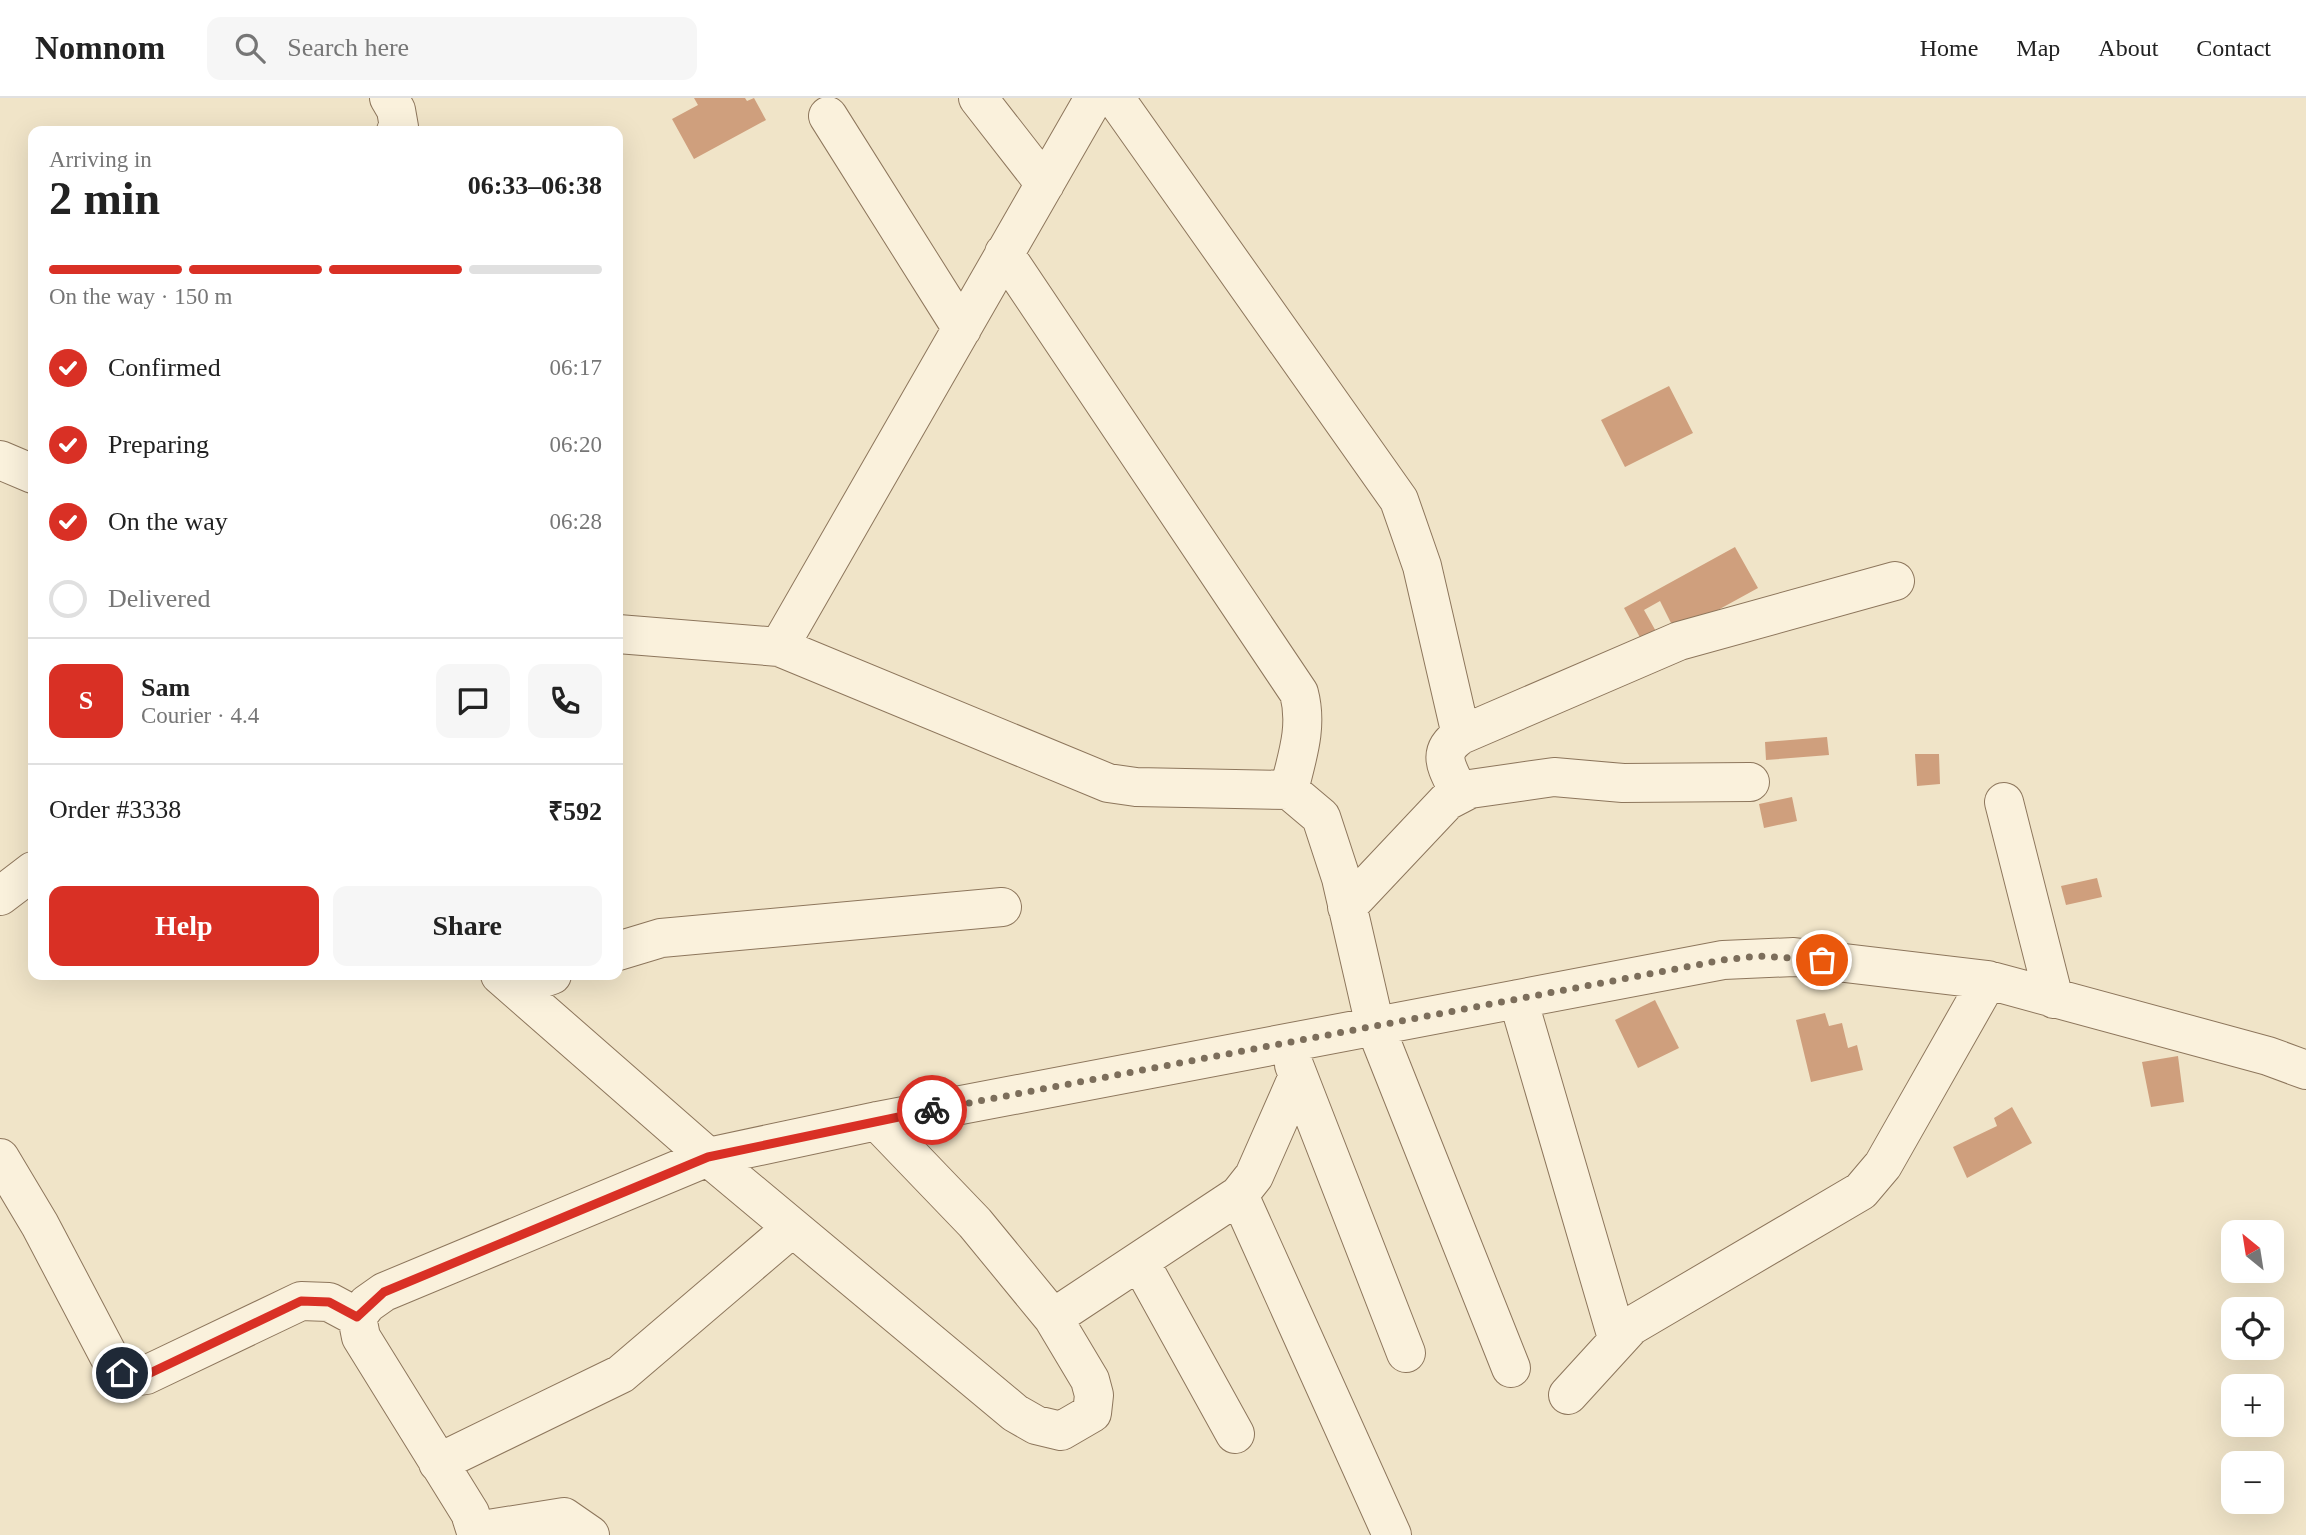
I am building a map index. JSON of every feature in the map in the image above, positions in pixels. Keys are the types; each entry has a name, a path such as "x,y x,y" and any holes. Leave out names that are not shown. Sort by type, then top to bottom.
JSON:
{"street":[{"path":"389,98 396,110 399,126"},
{"path":"978,98 1045,184"},
{"path":"779,647 1094,98"},
{"path":"1115,98 1399,500 1422,566 1454,767 1447,800 1344,892"},
{"path":"828,116 962,329"},
{"path":"1004,253 1299,693 1304,712 1304,729 1289,790"},
{"path":"0,460 28,472"},
{"path":"1454,767 1679,641 1895,581"},
{"path":"623,634 779,647 1108,783 1136,787 1289,790 1321,817 1344,892 1375,1026 1511,1368"},
{"path":"1454,767 1545,778 1623,783 1750,782"},
{"path":"2004,802 2054,999"},
{"path":"0,896 28,875"},
{"path":"626,948 661,938 1002,907"},
{"path":"357,1317 384,1292 708,1157 877,1121 1292,1060 1375,1026 1723,960 1759,956 1794,957 1987,980 2268,1056 2306,1070"},
{"path":"1569,1395 1617,1338 1631,1326 1861,1191 1883,1165 1987,980"},
{"path":"508,981 708,1157 1015,1413 1035,1425 1061,1432 1092,1413 1094,1395 1090,1380 1053,1318 975,1223 877,1121"},
{"path":"1518,999 1617,1338"},
{"path":"1053,1318 1239,1195 1254,1176 1292,1060"},
{"path":"1292,1060 1406,1353"},
{"path":"0,1158 40,1225 113,1364 122,1373 134,1377 146,1375 301,1301 329,1302 357,1317"},
{"path":"1239,1195 1392,1535"},
{"path":"438,1463 621,1374 792,1227"},
{"path":"1140,1262 1235,1434"},
{"path":"357,1317 361,1337 470,1513 477,1533 564,1517 590,1535"}],"building":[{"path":"694,98 745,98 747,101 754,98 766,120 694,159 672,119 698,105"},
{"path":"1669,386 1693,433 1625,467 1601,420"},
{"path":"1735,547 1758,588 1676,633 1660,601 1644,610 1658,635 1643,643 1624,608"},
{"path":"1827,737 1829,755 1766,760 1765,742"},
{"path":"1915,754 1939,754 1940,784 1917,786"},
{"path":"1792,797 1797,821 1764,828 1759,804"},
{"path":"2097,878 2102,897 2066,905 2061,886"},
{"path":"1655,1000 1679,1048 1638,1068 1615,1020"},
{"path":"1825,1013 1829,1026 1842,1023 1848,1048 1857,1045 1863,1070 1811,1082 1796,1020"},
{"path":"2178,1056 2184,1102 2151,1107 2142,1062"},
{"path":"2012,1107 2032,1143 1967,1178 1953,1147 1997,1126 1994,1118"}],"way so far":[{"path":"932,1110 1723,960 1759,956 1822,960"}],"route":[{"path":"122,1373 134,1377 146,1375 301,1301 314,1299 329,1302 357,1317 367,1304 384,1292 708,1157 932,1110"}]}
